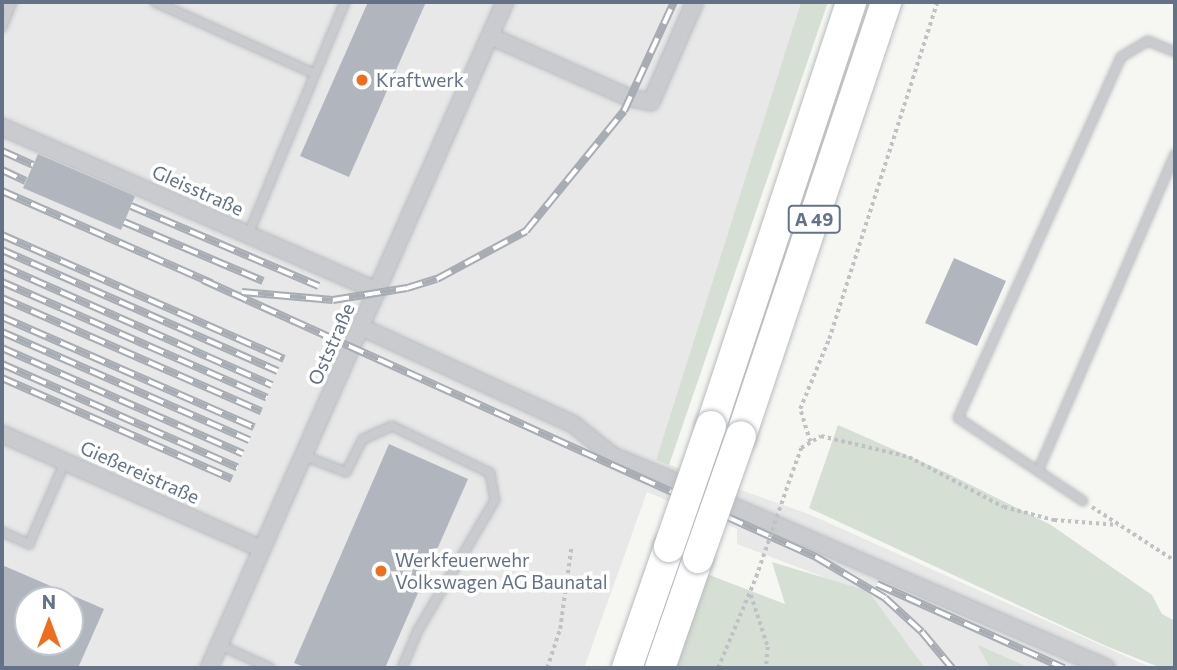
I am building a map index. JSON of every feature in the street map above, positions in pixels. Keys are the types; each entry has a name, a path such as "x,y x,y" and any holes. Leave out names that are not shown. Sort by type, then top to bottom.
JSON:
{"highway":[{"name":"A 49","path":"627,668 711,426 850,2"},
{"name":"A 49","path":"660,668 741,436 886,2"}],"street":[{"name":"Oststraße","path":"209,668 505,2"},
{"path":"490,36 630,98 651,102 695,2"},
{"name":"Gleisstraße","path":"2,127 378,291"},
{"path":"361,327 573,424 613,456 805,534 1106,668"},
{"name":"Gießereistraße","path":"2,434 262,549"}],"lane":[{"path":"2,27 12,2"},
{"path":"155,2 315,74"},
{"path":"248,234 345,2"},
{"path":"1083,501 958,418 1121,57 1148,41 1175,52"},
{"path":"1038,471 1175,153"},
{"path":"304,456 346,472 363,439 392,426 490,472 495,500 418,629 402,668"},
{"path":"2,533 29,544 65,462"},
{"path":"220,645 270,668"}],"path":[{"path":"810,442 800,410 829,339 937,2"},
{"path":"718,668 751,593 801,448 821,436 909,457 1004,507 1054,520 1118,525"},
{"path":"1083,501 1175,561"},
{"path":"547,668 560,629 571,549"},
{"path":"751,593 768,647 766,668"}],"shaded area":[{"path":"2,2 801,2 656,460 811,515 1152,668 870,668 865,602 821,576 737,544 737,529 647,492 584,668 2,668"},
{"path":"801,2 828,2 669,465 656,460"},
{"path":"838,425 945,472 1051,525 1152,595 1162,614 1175,621 1175,668 1161,668 1106,646 809,508"},
{"path":"772,562 868,591 925,668 673,668 707,574 785,604"},
{"path":"978,645 1030,668 990,668"}],"building":[{"name":"Kraftwerk","path":"368,2 426,2 349,177 300,156"},
{"path":"38,154 135,196 121,230 23,188"},
{"path":"954,258 1006,281 977,346 925,323"},
{"name":"Werkfeuerwehr Volkswagen AG Baunatal","path":"389,444 468,479 385,668 307,668 294,663"},
{"path":"2,565 51,586 14,586 14,656 83,656 78,668 2,668"},
{"path":"84,600 104,609 84,654"}],"railway":[{"path":"242,292 333,300 407,288 437,279 526,231 624,111 674,2"},
{"path":"2,151 33,165"},
{"path":"2,170 26,181"},
{"path":"2,191 212,283"},
{"path":"131,206 319,286"},
{"path":"124,222 263,281"},
{"path":"2,235 284,359"},
{"path":"2,250 278,371"},
{"path":"2,266 272,385"},
{"path":"203,280 816,557 885,598 922,632 952,668"},
{"path":"2,282 267,398"},
{"path":"2,298 261,411"},
{"path":"2,317 254,427"},
{"path":"2,332 249,440"},
{"path":"2,348 243,454"},
{"path":"2,364 237,467"},
{"path":"2,378 232,479"},
{"path":"877,584 1064,668"}],"place":[{"name":"Kraftwerk","path":"362,80"},
{"name":"Werkfeuerwehr Volkswagen AG Baunatal","path":"381,571"}]}
